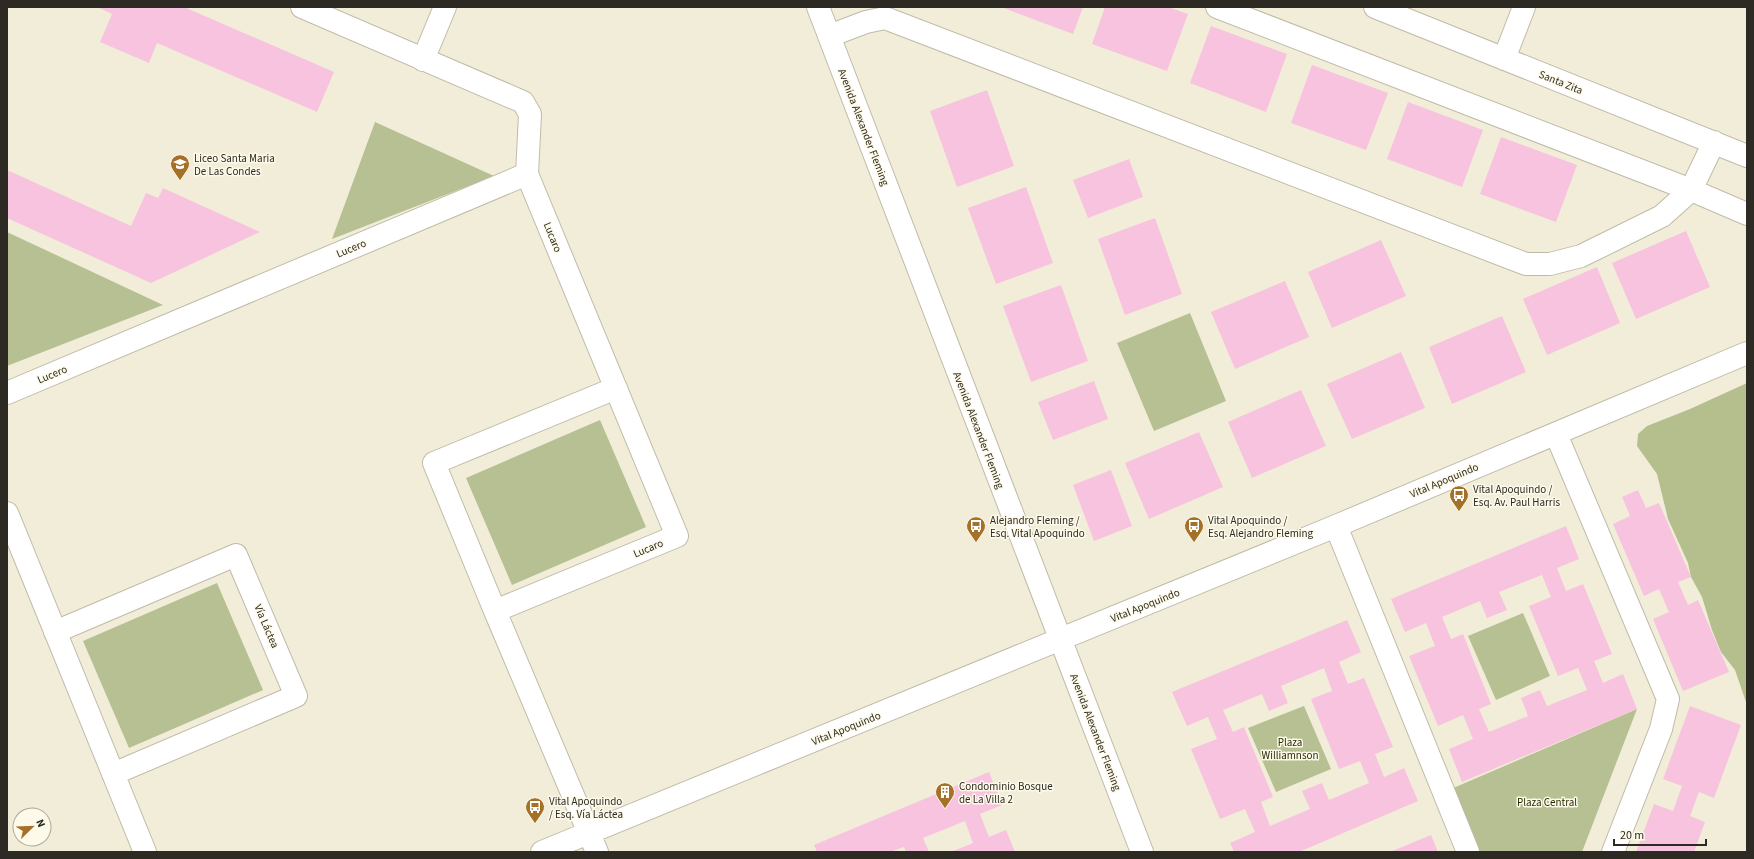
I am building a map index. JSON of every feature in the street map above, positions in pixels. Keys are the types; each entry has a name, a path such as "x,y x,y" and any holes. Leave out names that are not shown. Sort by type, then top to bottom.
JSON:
{"street":[{"path":"302,7 523,102 530,114 527,174"},
{"path":"423,60 445,7"},
{"name":"Avenida Alexander Fleming","path":"818,7 1142,852"},
{"path":"1217,7 1691,190 1747,214"},
{"name":"Santa Zita","path":"1374,7 1747,156"},
{"path":"1504,59 1524,7"},
{"path":"829,36 866,22 883,12 1526,264 1550,264 1581,256 1662,216 1691,190 1714,142"},
{"name":"Lucaro","path":"495,611 677,536 527,174"},
{"name":"Lucero","path":"7,393 527,174"},
{"name":"Vital Apoquindo","path":"542,852 593,842 1060,640 1336,526 1747,353"},
{"path":"593,842 434,463 616,388"},
{"path":"1556,434 1668,699 1661,728 1613,852"},
{"path":"7,513 145,852"},
{"path":"1336,526 1468,852"},
{"name":"Vía Láctea","path":"55,632 236,555 296,696 113,774"}],"green space":[{"path":"375,122 494,176 332,239"},
{"path":"7,232 163,305 7,366"},
{"path":"1190,313 1226,401 1154,431 1117,343"},
{"path":"1747,383 1747,705 1735,670 1721,652 1712,630 1702,597 1691,577 1688,563 1668,519 1657,474 1637,446 1638,434 1647,426 1690,409"},
{"path":"600,420 646,527 512,585 466,478"},
{"path":"217,583 263,690 129,748 83,641"},
{"path":"1523,613 1550,676 1496,700 1468,636"},
{"name":"Plaza Williamnson","path":"1304,706 1331,769 1276,792 1248,728"},
{"name":"Plaza Central","path":"1637,709 1582,852 1477,852 1451,789"}],"building":[{"path":"97,7 184,7 334,72 317,112 157,43 149,63 100,42 112,14"},
{"path":"1001,7 1083,7 1073,34"},
{"path":"1105,7 1168,7 1188,14 1167,71 1092,44"},
{"path":"1211,26 1287,54 1266,112 1190,83"},
{"path":"1312,65 1388,93 1366,150 1291,123"},
{"path":"987,90 1014,166 957,187 930,111"},
{"path":"1408,102 1483,130 1462,187 1387,159"},
{"path":"1501,137 1577,165 1556,222 1480,194"},
{"path":"1129,159 1143,197 1088,218 1073,180"},
{"path":"7,170 131,226 146,193 158,198 163,188 260,232 151,283 7,218"},
{"path":"1026,187 1053,263 996,284 968,208"},
{"path":"1155,218 1182,294 1125,315 1098,239"},
{"path":"1686,231 1710,287 1636,319 1612,263"},
{"path":"1381,240 1406,296 1332,328 1308,272"},
{"path":"1597,267 1620,323 1547,355 1523,299"},
{"path":"1285,281 1309,337 1235,369 1211,312"},
{"path":"1061,285 1088,361 1031,382 1003,306"},
{"path":"1502,316 1526,372 1452,404 1429,347"},
{"path":"1401,352 1425,408 1352,439 1327,384"},
{"path":"1094,381 1108,419 1053,440 1038,402"},
{"path":"1301,390 1326,446 1252,478 1228,422"},
{"path":"1199,432 1223,487 1149,519 1125,463"},
{"path":"1111,470 1132,526 1094,541 1073,485"},
{"path":"1638,490 1646,508 1659,503 1691,577 1678,582 1688,605 1698,600 1729,672 1683,691 1653,619 1669,612 1659,589 1644,596 1613,524 1630,516 1622,497"},
{"path":"1566,526 1579,559 1557,568 1566,591 1583,584 1612,654 1594,661 1603,683 1623,674 1637,709 1462,782 1449,749 1473,739 1463,715 1438,726 1409,656 1435,646 1426,623 1405,632 1391,599","holes":["1542,575 1551,597 1529,606 1558,676 1578,668 1587,690 1547,706 1540,690 1521,698 1528,716 1489,732 1479,709 1491,704 1463,634 1451,639 1442,617 1480,601 1487,618 1507,610 1499,592"]},
{"path":"1347,620 1361,652 1339,662 1348,684 1364,678 1393,747 1375,754 1384,777 1404,768 1418,801 1299,852 1234,852 1230,843 1255,832 1245,809 1220,819 1191,749 1217,739 1208,717 1187,726 1172,692","holes":["1324,668 1332,691 1311,699 1339,769 1360,761 1369,783 1329,800 1322,783 1302,791 1310,809 1270,826 1261,802 1273,797 1244,727 1233,732 1223,710 1262,694 1269,711 1288,703 1281,686"]},
{"path":"1690,706 1741,725 1714,798 1699,792 1690,816 1705,822 1694,852 1636,852 1654,804 1673,811 1682,786 1663,779"},
{"name":"Condominio Bosque de La Villa 2","path":"989,772 1002,805 980,814 989,837 1006,830 1015,852 951,852 973,843 965,821 923,838 929,852 906,852 904,847 890,852 817,852 814,845"},
{"path":"1431,835 1438,852 1390,852"}],"place":[{"name":"Liceo Santa Maria De Las Condes","path":"180,181"},
{"name":"Vital Apoquindo / Esq. Av. Paul Harris","path":"1459,512"},
{"name":"Alejandro Fleming / Esq. Vital Apoquindo","path":"976,543"},
{"name":"Vital Apoquindo / Esq. Alejandro Fleming","path":"1194,543"},
{"name":"Condominio Bosque de La Villa 2","path":"945,809"},
{"name":"Vital Apoquindo / Esq. Vía Láctea","path":"535,824"}]}
